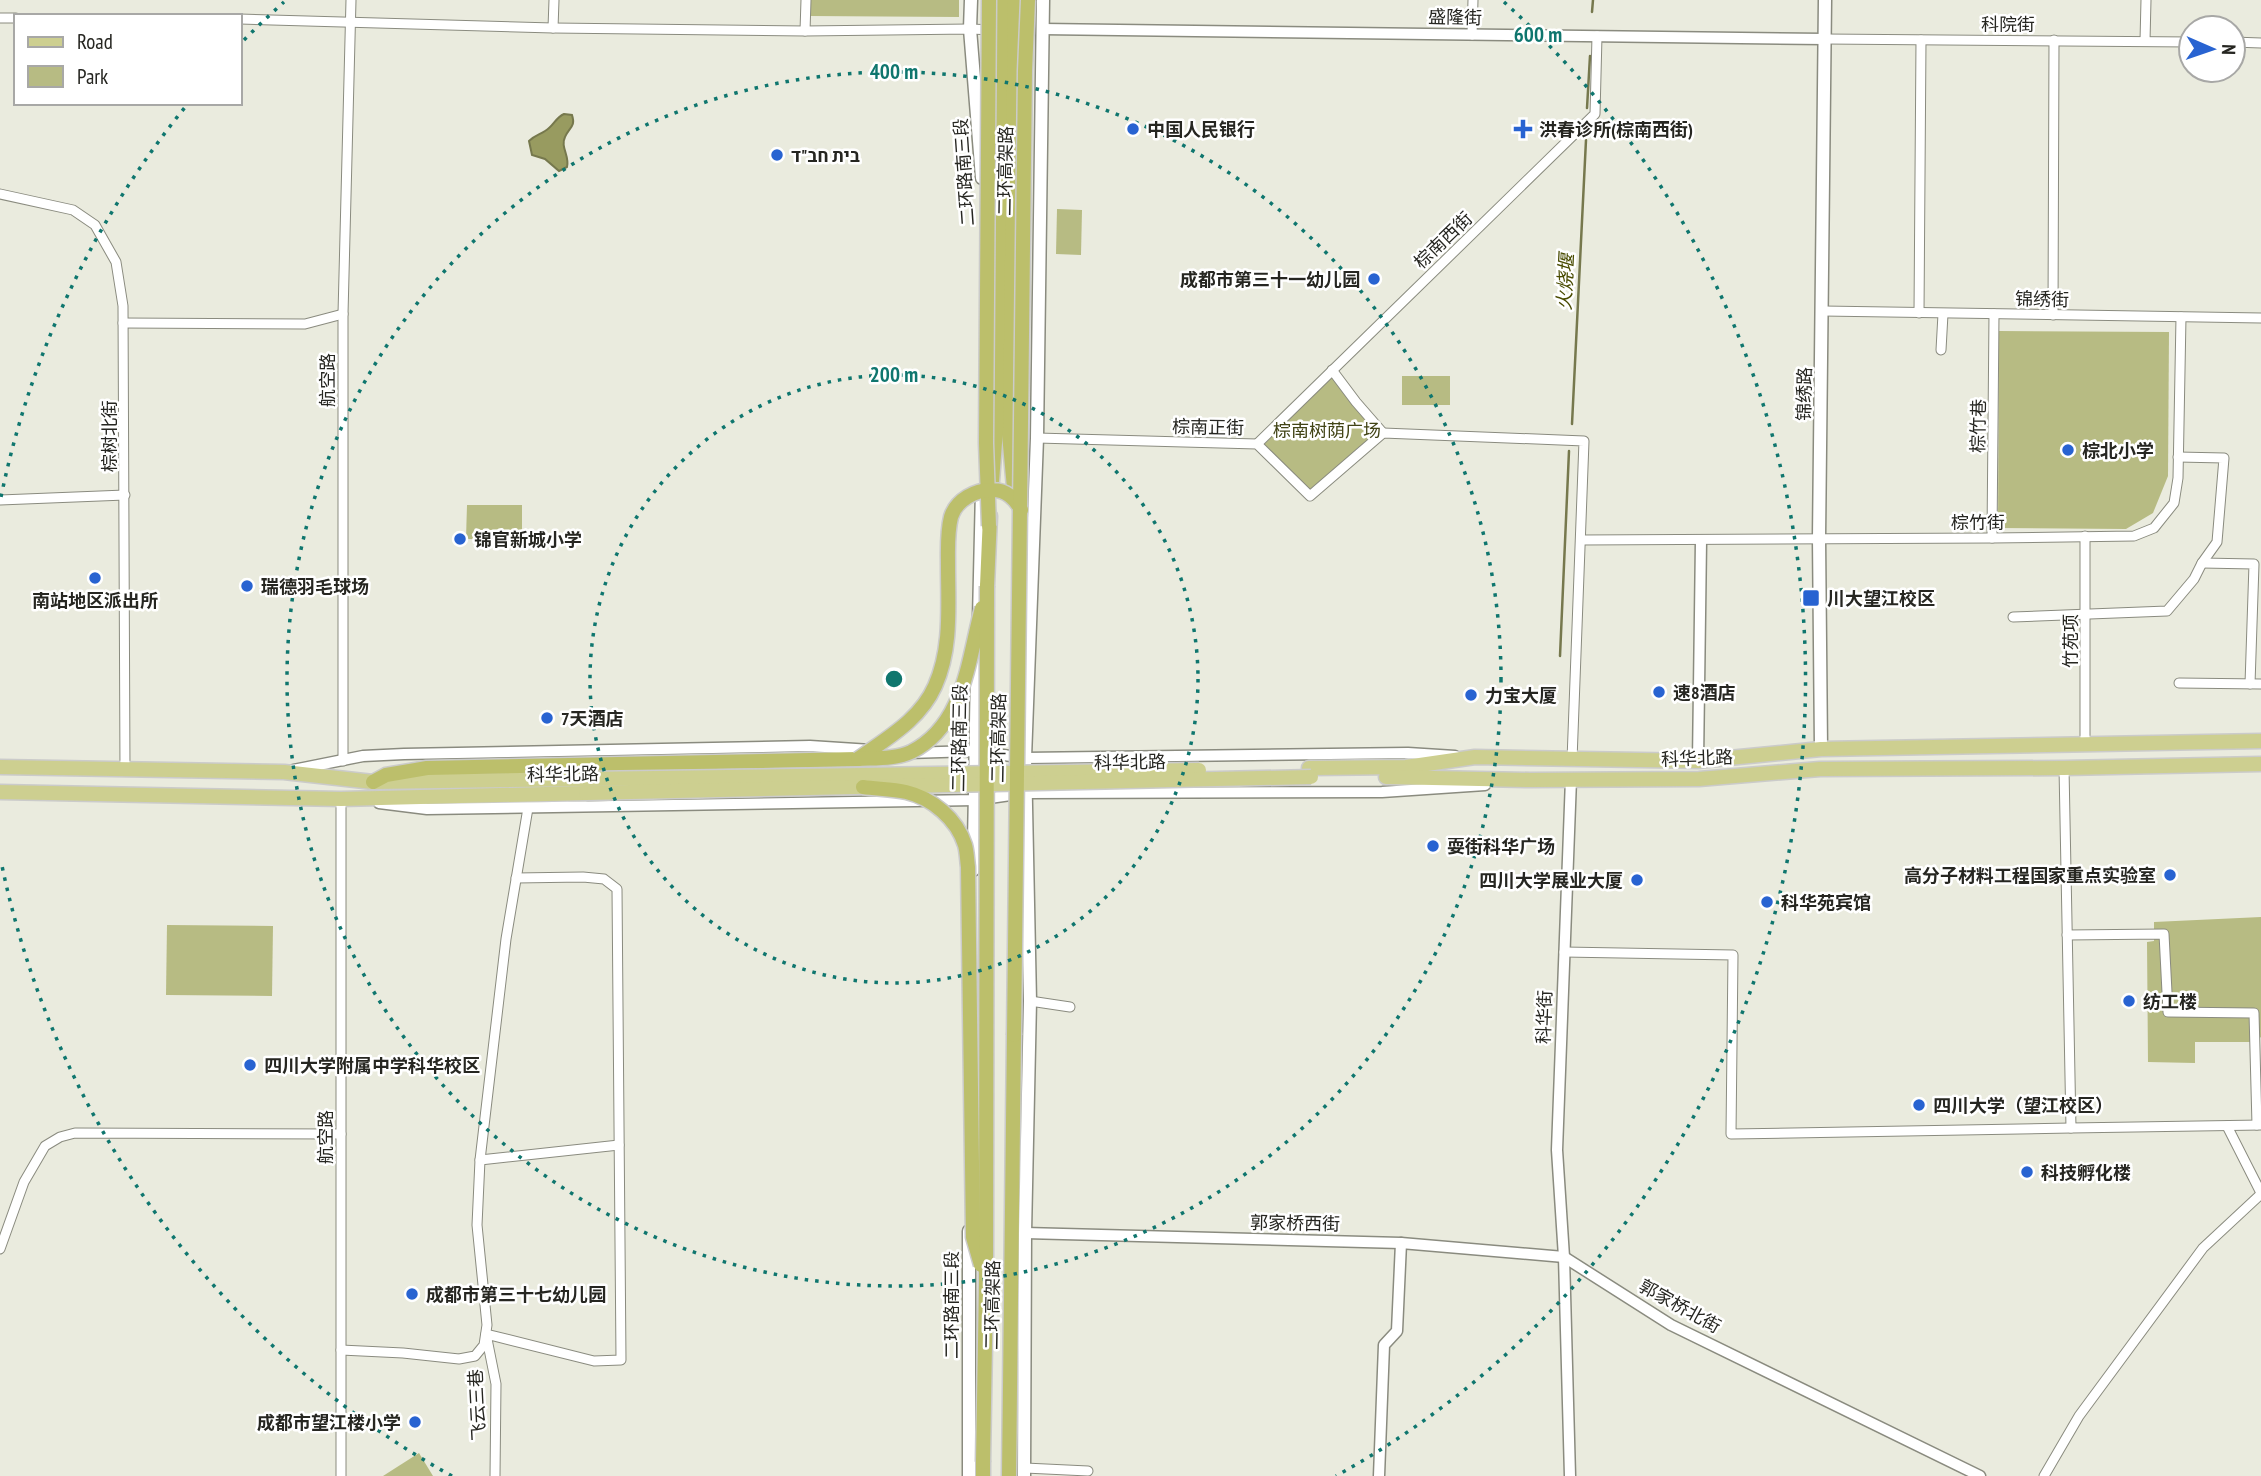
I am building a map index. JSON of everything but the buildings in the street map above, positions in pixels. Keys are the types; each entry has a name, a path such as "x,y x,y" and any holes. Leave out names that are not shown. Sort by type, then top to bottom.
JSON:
{"highway":[{"name":"二环高架路","path":"983,1476 986,1283 989,0"},
{"path":"989,526 996,430 1001,0"},
{"path":"1014,0 1009,434 1020,541"},
{"name":"二环高架路","path":"1009,1476 1028,0"},
{"path":"858,759 913,718 935,687 947,644 948,534 956,507 969,495 988,489 998,490 1016,499 1027,522 1029,542 1026,587 1025,843 1014,1035"},
{"path":"373,782 386,775 427,768 858,759 890,757 910,752 938,732 949,719 960,695 987,586"},
{"path":"863,787 906,792 923,798 942,811 954,824 965,845 968,867 973,1237 986,1283"}],"main road":[{"name":"二环路南三段","path":"969,1476 968,1048 986,228 970,29 971,0"},
{"path":"986,228 996,30 995,0"},
{"path":"1028,0 1042,29"},
{"path":"1025,1472 1025,1233 1030,1001 1025,758 1037,438 1042,0"},
{"name":"锦绣路","path":"1821,749 1819,538 1825,0"},
{"name":"科华北路","path":"0,767 284,772 373,782 863,787 1310,773 1406,767 1475,757 1698,761 1821,749 2261,741"},
{"name":"科华北路","path":"1310,773 1530,780 1699,779 1820,768 2064,768 2261,764"},
{"path":"586,786 1310,773"},
{"name":"科华北路","path":"0,792 341,799 586,786"}],"street":[{"name":"航空路","path":"343,761 343,314 351,0"},
{"path":"553,28 554,0"},
{"path":"805,31 806,0"},
{"path":"1472,35 1473,0"},
{"path":"2145,41 2146,0"},
{"path":"242,19 553,28 996,30"},
{"name":"盛隆街","path":"1042,29 1825,39"},
{"name":"棕南西街","path":"1257,444 1595,114 1597,36"},
{"name":"科院街","path":"1825,39 2177,42"},
{"path":"1919,313 1921,40"},
{"path":"2053,315 2054,40"},
{"name":"棕树北街","path":"0,194 73,211 95,226 116,262 123,306 125,771"},
{"name":"锦绣街","path":"1823,311 2261,317"},
{"path":"123,323 305,324 343,314"},
{"path":"1941,350 1942,314"},
{"name":"棕竹巷","path":"1992,538 1994,314"},
{"name":"棕竹街","path":"1581,540 2134,536 2154,528 2174,503 2178,478 2181,317"},
{"path":"1332,370 1383,433 1584,441 1572,760"},
{"name":"棕南正街","path":"1037,438 1257,444 1310,496 1383,433"},
{"path":"2013,617 2166,611 2194,579 2202,562 2217,542 2224,458 2178,457"},
{"path":"0,500 125,495"},
{"name":"竹苑项","path":"2085,537 2085,745"},
{"path":"1698,761 1701,541"},
{"path":"2202,562 2254,564 2250,684"},
{"path":"2179,683 2261,684"},
{"path":"284,772 363,756 796,747 915,753 974,751 1025,758 1408,753 1475,757"},
{"path":"2064,768 2071,1128"},
{"name":"科华街","path":"1564,1257 1556,1150 1571,779"},
{"path":"341,799 427,809 528,808 975,800 1026,793 1382,792 1447,789 1530,780"},
{"name":"航空路","path":"341,799 341,1476"},
{"name":"飞云三巷","path":"495,1476 496,1384 486,1334 477,1225 480,1160 506,939 528,808"},
{"path":"341,1350 459,1359 475,1356 484,1345 486,1334 594,1361 621,1360 617,890 604,879 516,878"},
{"path":"1564,952 1733,955 1731,1134 2259,1125 2257,1011 2168,1012 2164,934 2067,935"},
{"path":"1030,1001 1070,1007"},
{"path":"2044,1476 2078,1416 2203,1248 2261,1194 2227,1126"},
{"path":"0,1249 24,1182 45,1146 60,1137 75,1133 341,1134"},
{"path":"480,1160 619,1145"},
{"name":"郭家桥西街","path":"1025,1233 1401,1243 1564,1257"},
{"path":"1379,1476 1384,1345 1398,1331 1401,1243"},
{"path":"1564,1257 1570,1476"},
{"name":"郭家桥北街","path":"1564,1257 1671,1325 1980,1476"},
{"path":"1025,1472 1088,1471"}],"green space":[{"path":"811,0 959,0 959,17 809,16"},
{"path":"1057,209 1082,210 1081,255 1056,254"},
{"path":"1999,331 2169,332 2168,476 2153,513 2126,529 1998,528"},
{"name":"棕南树荫广场","path":"1332,370 1383,433 1310,496 1257,444"},
{"path":"1402,376 1450,376 1450,405 1402,405"},
{"path":"467,505 522,505 522,540 466,539"},
{"path":"2261,917 2261,1037 2255,1042 2195,1042 2195,1063 2148,1062 2147,942 2154,941 2154,922"},
{"path":"167,925 273,926 272,996 166,995"},
{"path":"419,1453 433,1476 383,1476"}],"shaded area":[{"path":"564,114 572,115 573,122 564,141 567,167 559,171 545,159 532,155 529,141 548,129"}],"waterway":[{"name":"火烧堰","path":"1592,12 1593,0"},
{"name":"火烧堰","path":"1587,108 1590,56"},
{"name":"火烧堰","path":"1572,424 1586,140"},
{"name":"火烧堰","path":"1560,656 1569,451"}],"place":[{"name":"中国人民银行","path":"1133,129"},
{"name":"洪春诊所(棕南西街)","path":"1523,129"},
{"name":"בית חב\"ד","path":"777,155"},
{"name":"成都市第三十一幼儿园","path":"1374,279"},
{"name":"棕北小学","path":"2068,450"},
{"name":"锦官新城小学","path":"460,539"},
{"name":"南站地区派出所","path":"95,578"},
{"name":"瑞德羽毛球场","path":"247,586"},
{"name":"川大望江校区","path":"1811,598"},
{"name":"速8酒店","path":"1659,692"},
{"name":"力宝大厦","path":"1471,695"},
{"name":"7天酒店","path":"547,718"},
{"name":"耍街科华广场","path":"1433,846"},
{"name":"高分子材料工程国家重点实验室","path":"2170,875"},
{"name":"四川大学展业大厦","path":"1637,880"},
{"name":"科华苑宾馆","path":"1767,902"},
{"name":"纺工楼","path":"2129,1001"},
{"name":"四川大学附属中学科华校区","path":"250,1065"},
{"name":"四川大学（望江校区）","path":"1919,1105"},
{"name":"科技孵化楼","path":"2027,1172"},
{"name":"成都市第三十七幼儿园","path":"412,1294"},
{"name":"成都市望江楼小学","path":"415,1422"}]}
